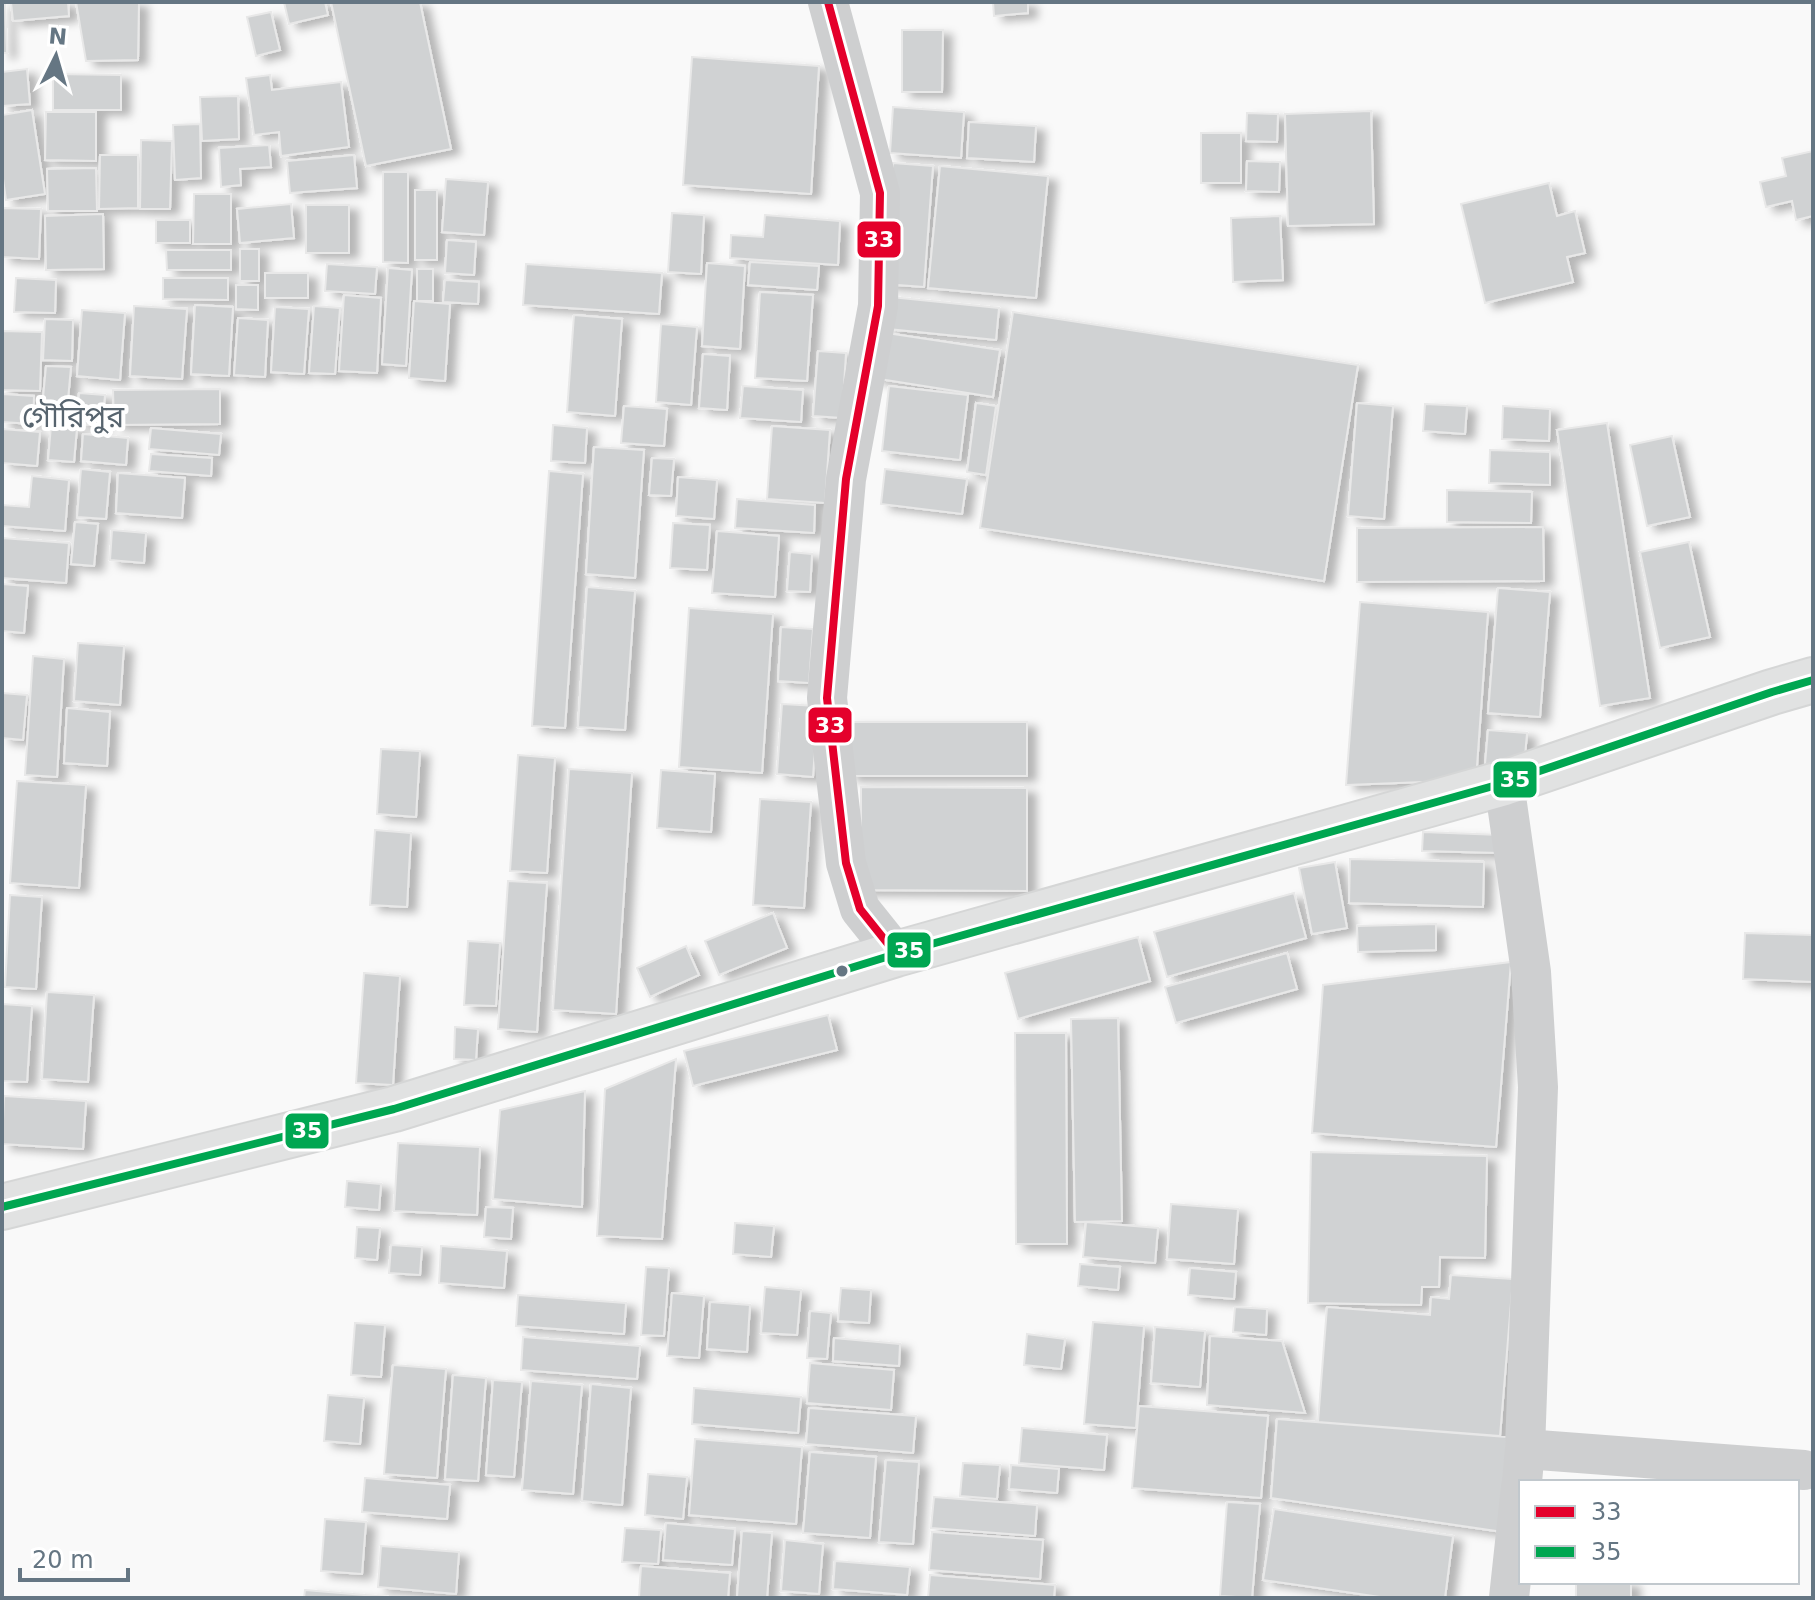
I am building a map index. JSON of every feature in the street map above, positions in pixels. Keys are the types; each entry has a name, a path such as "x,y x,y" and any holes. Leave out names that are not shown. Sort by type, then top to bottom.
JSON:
{"highway":[{"path":"2,1207 394,1109 896,954 1504,783 1813,680"}],"street":[{"path":"828,2 880,193 878,306 846,479 827,698 846,863 860,909 896,954"},
{"path":"1504,783 1531,972 1538,1087 1523,1473 1804,1470"},
{"path":"1509,1598 1519,1509"}],"building":[{"path":"2,2 5,2 7,53 2,53"},
{"path":"11,2 68,2 69,16 13,21"},
{"path":"76,2 139,2 138,60 86,61"},
{"path":"284,2 325,2 328,15 289,24"},
{"path":"331,2 420,2 451,149 366,166"},
{"path":"993,2 1028,2 1028,13 994,16"},
{"path":"271,12 280,50 256,56 247,17"},
{"path":"902,30 943,30 942,92 902,92"},
{"path":"692,57 819,66 811,194 683,185"},
{"path":"27,69 30,104 2,106 2,72"},
{"path":"53,74 121,75 121,110 53,110"},
{"path":"270,75 272,90 341,82 349,147 281,156 279,132 254,135 246,78"},
{"path":"238,96 239,139 202,141 200,97"},
{"path":"893,107 964,112 961,158 890,153"},
{"path":"32,110 45,194 6,200 2,172 2,115"},
{"path":"1371,111 1374,224 1288,226 1285,114"},
{"path":"46,112 96,112 96,161 45,160"},
{"path":"1247,113 1278,114 1277,142 1246,141"},
{"path":"969,122 1036,126 1034,162 967,158"},
{"path":"200,124 201,178 175,180 173,125"},
{"path":"1201,133 1241,133 1241,183 1201,183"},
{"path":"141,140 172,141 170,209 140,209"},
{"path":"269,145 271,167 240,169 241,185 221,187 219,148"},
{"path":"1813,151 1813,216 1796,220 1792,201 1766,207 1760,182 1786,176 1782,158"},
{"path":"100,155 138,155 138,208 99,209"},
{"path":"354,155 357,188 290,193 287,161"},
{"path":"1247,161 1280,162 1279,192 1246,191"},
{"path":"893,163 933,166 924,287 884,284"},
{"path":"940,166 1048,176 1036,298 928,288"},
{"path":"96,168 97,211 48,211 47,169"},
{"path":"383,172 408,172 408,263 383,262"},
{"path":"446,179 488,182 484,235 442,232"},
{"path":"1549,183 1557,216 1575,211 1585,253 1567,257 1573,282 1485,303 1461,204"},
{"path":"415,190 437,190 437,260 415,260"},
{"path":"194,194 231,194 231,244 193,244"},
{"path":"291,204 294,238 240,243 237,209"},
{"path":"306,205 349,205 349,253 306,253"},
{"path":"2,208 41,209 39,259 2,257"},
{"path":"672,213 704,215 701,274 668,272"},
{"path":"103,214 104,269 46,270 45,216"},
{"path":"765,215 840,221 838,265 730,258 731,235 763,237"},
{"path":"1280,216 1283,280 1233,282 1231,218"},
{"path":"156,220 190,220 190,243 156,243"},
{"path":"447,240 476,242 474,275 445,273"},
{"path":"240,249 259,249 259,281 240,281"},
{"path":"166,250 231,250 231,270 167,270"},
{"path":"750,262 819,266 817,290 748,285"},
{"path":"707,263 745,266 740,349 702,346"},
{"path":"327,264 377,267 375,294 325,291"},
{"path":"526,264 662,273 659,314 523,305"},
{"path":"388,268 412,270 406,366 382,364"},
{"path":"417,269 433,269 433,301 417,301"},
{"path":"265,273 308,273 308,298 265,298"},
{"path":"16,278 56,280 55,313 14,312"},
{"path":"163,278 228,278 228,300 163,299"},
{"path":"445,280 479,282 478,304 443,302"},
{"path":"236,285 258,285 258,310 236,309"},
{"path":"760,292 813,295 807,381 755,378"},
{"path":"344,295 381,298 377,373 339,371"},
{"path":"891,297 999,308 996,340 888,329"},
{"path":"414,301 450,304 445,381 409,378"},
{"path":"195,305 233,307 229,376 191,374"},
{"path":"134,306 187,309 182,379 130,376"},
{"path":"314,306 340,308 335,374 309,373"},
{"path":"275,307 309,309 304,374 271,372"},
{"path":"82,310 125,313 120,380 77,376"},
{"path":"1013,312 1358,365 1324,581 980,528"},
{"path":"574,315 622,319 615,416 567,412"},
{"path":"238,318 268,320 265,377 234,375"},
{"path":"45,319 73,320 72,361 43,360"},
{"path":"661,324 697,327 691,405 656,402"},
{"path":"2,331 42,332 40,391 2,390"},
{"path":"880,332 1000,350 993,397 873,378"},
{"path":"818,351 846,353 842,418 813,416"},
{"path":"703,354 730,356 727,410 699,408"},
{"path":"46,366 71,367 66,421 41,419"},
{"path":"743,386 803,390 801,422 740,418"},
{"path":"889,386 968,395 960,460 882,451"},
{"path":"220,389 220,424 114,425 113,390"},
{"path":"79,393 105,395 102,426 77,423"},
{"path":"2,394 34,396 33,424 2,422"},
{"path":"976,403 996,406 986,475 967,472"},
{"path":"1357,403 1393,406 1384,519 1348,516"},
{"path":"1425,404 1467,406 1465,434 1423,431"},
{"path":"624,406 667,409 664,446 621,443"},
{"path":"1503,406 1550,409 1549,441 1502,439"},
{"path":"1607,423 1650,698 1600,706 1557,430"},
{"path":"553,425 587,428 585,463 551,461"},
{"path":"51,426 77,428 74,462 48,460"},
{"path":"772,426 830,430 825,503 767,499"},
{"path":"151,428 221,434 219,455 149,449"},
{"path":"2,429 40,432 37,466 2,463"},
{"path":"83,434 128,438 126,465 81,461"},
{"path":"1672,436 1690,517 1647,526 1630,445"},
{"path":"594,447 644,450 635,578 586,574"},
{"path":"1490,450 1550,452 1550,485 1489,483"},
{"path":"151,454 212,458 211,476 149,471"},
{"path":"652,458 674,459 671,496 649,495"},
{"path":"81,469 110,472 106,519 77,517"},
{"path":"885,469 967,479 962,514 881,504"},
{"path":"549,471 583,474 565,728 532,726"},
{"path":"118,473 185,478 182,518 116,513"},
{"path":"32,476 69,480 65,531 2,526 2,505 29,507"},
{"path":"678,477 717,480 714,519 676,516"},
{"path":"1447,490 1532,492 1531,523 1447,522"},
{"path":"737,499 815,505 814,533 735,528"},
{"path":"75,522 98,524 94,566 71,564"},
{"path":"673,523 710,525 707,570 670,568"},
{"path":"1543,527 1544,581 1357,582 1357,528"},
{"path":"112,530 146,533 144,563 110,560"},
{"path":"717,531 779,536 775,597 712,593"},
{"path":"2,538 69,543 66,583 2,578"},
{"path":"1689,542 1710,637 1660,648 1640,552"},
{"path":"790,552 812,554 810,592 787,591"},
{"path":"2,584 28,586 24,633 2,631"},
{"path":"587,587 635,591 625,730 578,727"},
{"path":"1498,588 1550,592 1540,717 1488,713"},
{"path":"1360,602 1488,612 1476,780 1346,785"},
{"path":"689,608 773,614 762,773 679,767"},
{"path":"781,627 813,629 809,683 778,681"},
{"path":"78,643 124,646 120,705 74,701"},
{"path":"33,656 64,659 57,777 25,775"},
{"path":"2,693 27,695 23,740 2,738"},
{"path":"782,704 818,706 813,777 777,774"},
{"path":"67,708 110,712 107,766 64,763"},
{"path":"848,722 1027,722 1027,776 848,776"},
{"path":"1488,730 1527,733 1524,768 1485,764"},
{"path":"381,749 420,751 416,817 377,814"},
{"path":"518,755 555,758 547,873 510,871"},
{"path":"569,769 632,773 616,1014 553,1010"},
{"path":"661,770 715,774 711,832 657,828"},
{"path":"17,781 86,785 79,888 10,883"},
{"path":"861,787 1027,788 1027,891 861,890"},
{"path":"760,799 811,802 804,908 753,905"},
{"path":"375,830 411,833 407,907 370,905"},
{"path":"1423,832 1501,835 1500,853 1422,851"},
{"path":"1350,859 1484,862 1483,907 1349,903"},
{"path":"1335,862 1347,928 1312,934 1299,868"},
{"path":"508,881 547,883 537,1032 498,1029"},
{"path":"1294,893 1306,938 1167,977 1154,932"},
{"path":"10,895 42,897 36,989 5,987"},
{"path":"773,913 787,948 719,975 705,941"},
{"path":"1436,924 1436,950 1358,952 1357,926"},
{"path":"1745,933 1813,935 1813,982 1743,979"},
{"path":"1138,937 1150,981 1018,1019 1005,973"},
{"path":"468,941 500,943 496,1006 464,1005"},
{"path":"686,946 699,975 650,997 637,968"},
{"path":"1287,953 1297,989 1176,1023 1165,987"},
{"path":"1511,962 1496,1147 1312,1133 1323,985"},
{"path":"364,973 400,976 393,1085 356,1083"},
{"path":"47,992 94,995 88,1082 42,1079"},
{"path":"2,1004 32,1006 27,1082 2,1081"},
{"path":"828,1015 837,1050 693,1086 684,1051"},
{"path":"1118,1018 1122,1221 1075,1222 1071,1019"},
{"path":"455,1027 478,1029 476,1060 454,1059"},
{"path":"1015,1033 1066,1033 1067,1244 1016,1244"},
{"path":"676,1059 662,1239 597,1236 605,1089"},
{"path":"585,1091 582,1207 493,1199 500,1110"},
{"path":"4,1096 86,1101 83,1149 2,1144"},
{"path":"398,1143 480,1147 477,1215 394,1211"},
{"path":"1311,1152 1487,1156 1485,1258 1440,1257 1439,1287 1422,1287 1421,1305 1308,1303"},
{"path":"347,1181 381,1184 379,1210 345,1207"},
{"path":"1171,1204 1238,1209 1234,1264 1167,1259"},
{"path":"486,1207 513,1208 511,1239 484,1237"},
{"path":"1086,1222 1158,1228 1155,1263 1083,1257"},
{"path":"735,1223 774,1226 771,1257 733,1254"},
{"path":"357,1227 380,1228 377,1260 355,1258"},
{"path":"391,1245 422,1247 420,1275 389,1273"},
{"path":"441,1246 507,1251 504,1288 439,1283"},
{"path":"1080,1264 1120,1267 1118,1290 1078,1286"},
{"path":"646,1267 669,1268 664,1336 641,1335"},
{"path":"1190,1268 1236,1272 1234,1299 1188,1295"},
{"path":"1451,1275 1513,1279 1500,1436 1318,1422 1327,1307 1430,1315 1431,1297 1449,1299"},
{"path":"765,1287 801,1290 797,1335 761,1333"},
{"path":"841,1288 871,1290 869,1323 838,1321"},
{"path":"672,1293 704,1296 699,1358 667,1356"},
{"path":"518,1295 626,1303 624,1334 516,1326"},
{"path":"710,1302 750,1305 747,1352 707,1349"},
{"path":"1235,1307 1267,1309 1266,1335 1233,1332"},
{"path":"810,1311 831,1313 827,1359 807,1358"},
{"path":"1093,1322 1144,1326 1136,1428 1084,1424"},
{"path":"355,1323 385,1325 381,1377 351,1375"},
{"path":"1155,1327 1205,1331 1200,1387 1151,1383"},
{"path":"1027,1334 1065,1339 1061,1369 1024,1365"},
{"path":"1210,1336 1282,1341 1305,1413 1207,1405"},
{"path":"523,1337 640,1346 637,1379 521,1370"},
{"path":"834,1338 900,1344 899,1366 833,1361"},
{"path":"810,1363 894,1370 891,1410 807,1403"},
{"path":"393,1365 446,1369 437,1478 384,1474"},
{"path":"453,1375 486,1378 478,1481 445,1479"},
{"path":"493,1380 522,1382 514,1477 486,1475"},
{"path":"531,1381 582,1385 573,1494 522,1490"},
{"path":"591,1384 631,1388 622,1505 582,1501"},
{"path":"694,1388 801,1397 798,1433 692,1424"},
{"path":"328,1395 364,1398 360,1444 324,1441"},
{"path":"1139,1406 1268,1416 1261,1498 1132,1488"},
{"path":"809,1408 916,1416 913,1453 806,1444"},
{"path":"1277,1419 1507,1437 1503,1532 1271,1498"},
{"path":"1022,1428 1107,1435 1104,1470 1019,1463"},
{"path":"695,1439 802,1447 796,1524 689,1515"},
{"path":"810,1452 876,1457 870,1538 803,1533"},
{"path":"886,1460 919,1462 913,1544 879,1542"},
{"path":"963,1463 1000,1465 997,1499 960,1496"},
{"path":"1011,1465 1059,1469 1057,1493 1009,1489"},
{"path":"648,1474 687,1477 683,1519 645,1515"},
{"path":"365,1478 450,1485 447,1519 362,1512"},
{"path":"934,1497 1037,1505 1035,1536 931,1528"},
{"path":"1227,1502 1260,1504 1252,1598 1220,1596"},
{"path":"1274,1509 1453,1536 1445,1598 1387,1598 1263,1580"},
{"path":"325,1519 366,1522 362,1574 321,1571"},
{"path":"666,1523 735,1529 732,1565 663,1560"},
{"path":"625,1528 661,1530 658,1564 622,1562"},
{"path":"742,1531 772,1533 767,1598 737,1597"},
{"path":"932,1532 1043,1540 1040,1579 929,1570"},
{"path":"785,1540 823,1544 819,1594 781,1591"},
{"path":"381,1546 459,1552 456,1594 378,1587"},
{"path":"835,1561 910,1567 907,1595 833,1589"},
{"path":"641,1566 730,1573 728,1598 639,1598"},
{"path":"930,1575 1055,1585 1054,1598 928,1598"},
{"path":"1576,1584 1631,1584 1631,1598 1576,1598"},
{"path":"305,1590 388,1597 388,1598 304,1598"}],"transit line":[{"name":"33","path":"828,2 880,193 878,306 846,479 827,698 846,863 860,909 896,954"},
{"name":"35","path":"2,1207 394,1109 896,954 1504,783 1813,680"}],"district":[{"name":"গৌরিপুর","path":"73,417"}]}
